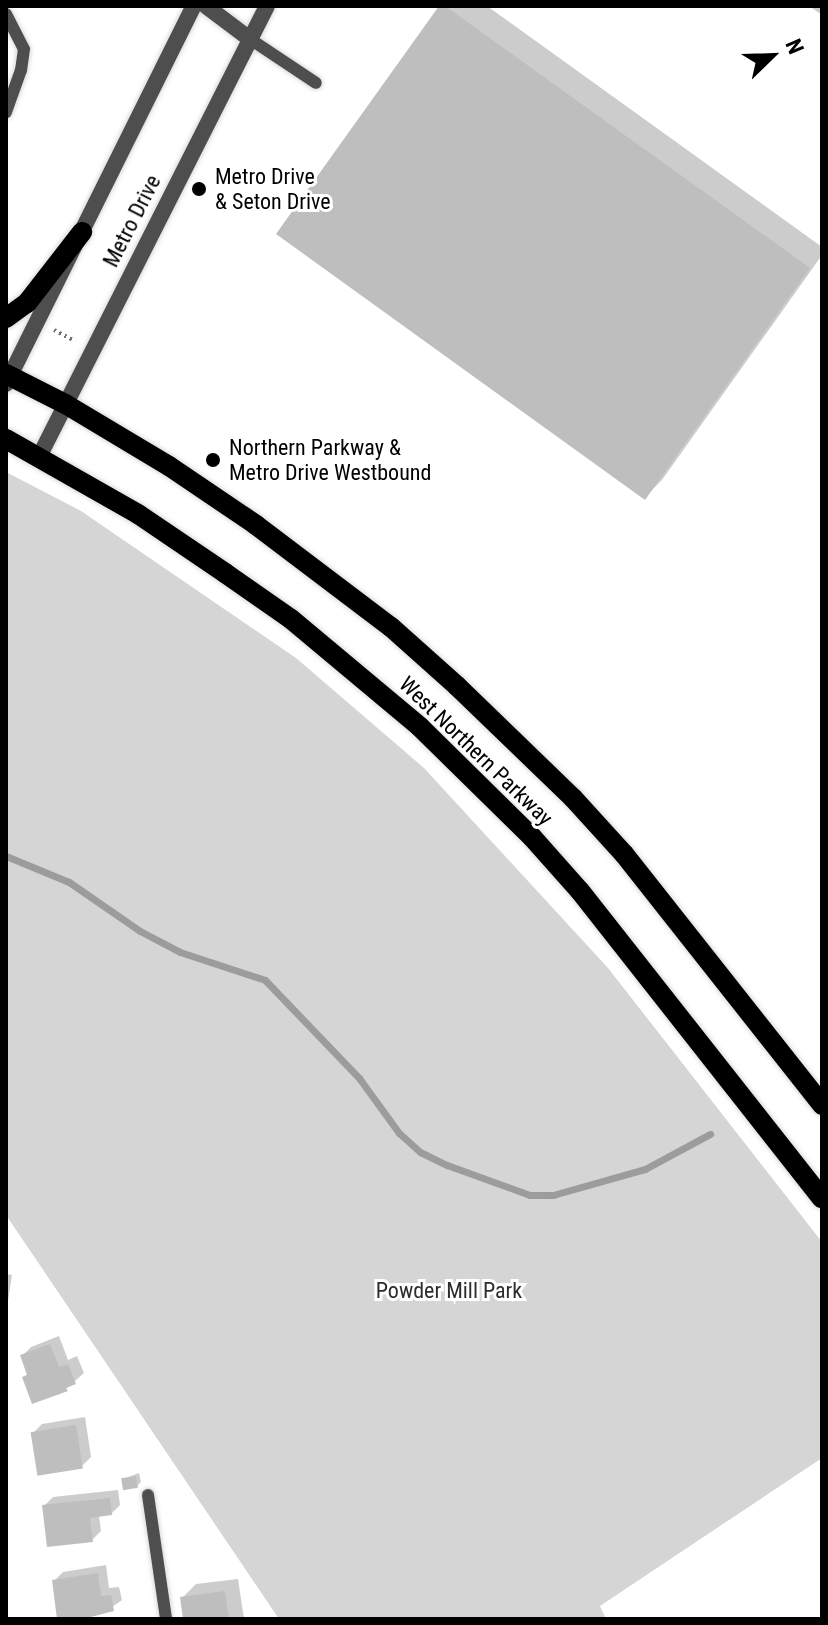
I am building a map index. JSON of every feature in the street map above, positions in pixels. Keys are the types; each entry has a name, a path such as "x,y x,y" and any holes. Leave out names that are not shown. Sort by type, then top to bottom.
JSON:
{"main road":[{"path":"6,318 27,303 82,232"},
{"name":"West Northern Parkway","path":"7,378 67,405 169,466 256,525 391,627 573,798 624,854 822,1105"},
{"name":"West Northern Parkway","path":"6,439 138,514 225,573 302,628 420,727 532,837 580,891 822,1198"}],"street":[{"name":"Metro Drive","path":"7,378 194,6"},
{"path":"206,6 250,39"},
{"name":"Metro Drive","path":"39,457 267,6"}],"lane":[{"path":"6,14 24,49 21,70 6,112"},
{"path":"250,39 316,83"},
{"path":"148,1495 166,1619"}],"path":[{"path":"52,329 81,344"}],"green space":[{"name":"Powder Mill Park","path":"6,472 81,511 296,658 424,768 608,968 822,1242 822,1458 600,1606 606,1619 279,1619 6,1215"}],"building":[{"path":"439,6 445,6 810,268 645,500 276,234"},
{"path":"50,1344 59,1367 68,1364 76,1384 66,1388 68,1391 32,1404 22,1377 27,1375 20,1355"},
{"path":"76,1425 83,1468 37,1476 31,1432"},
{"path":"136,1476 138,1488 123,1490 121,1478"},
{"path":"110,1498 112,1515 90,1518 93,1542 47,1547 42,1505"},
{"path":"98,1573 101,1596 111,1595 114,1611 83,1619 57,1619 52,1580"},
{"path":"225,1591 229,1619 183,1619 180,1597"}],"waterway":[{"path":"6,856 69,882 140,931 180,952 265,980 359,1078 399,1133 420,1152 447,1165 530,1195 553,1195 645,1169 710,1134"}],"place":[{"name":"Metro Drive & Seton Drive","path":"199,189"},
{"name":"Northern Parkway & Metro Drive Westbound","path":"213,460"}]}
